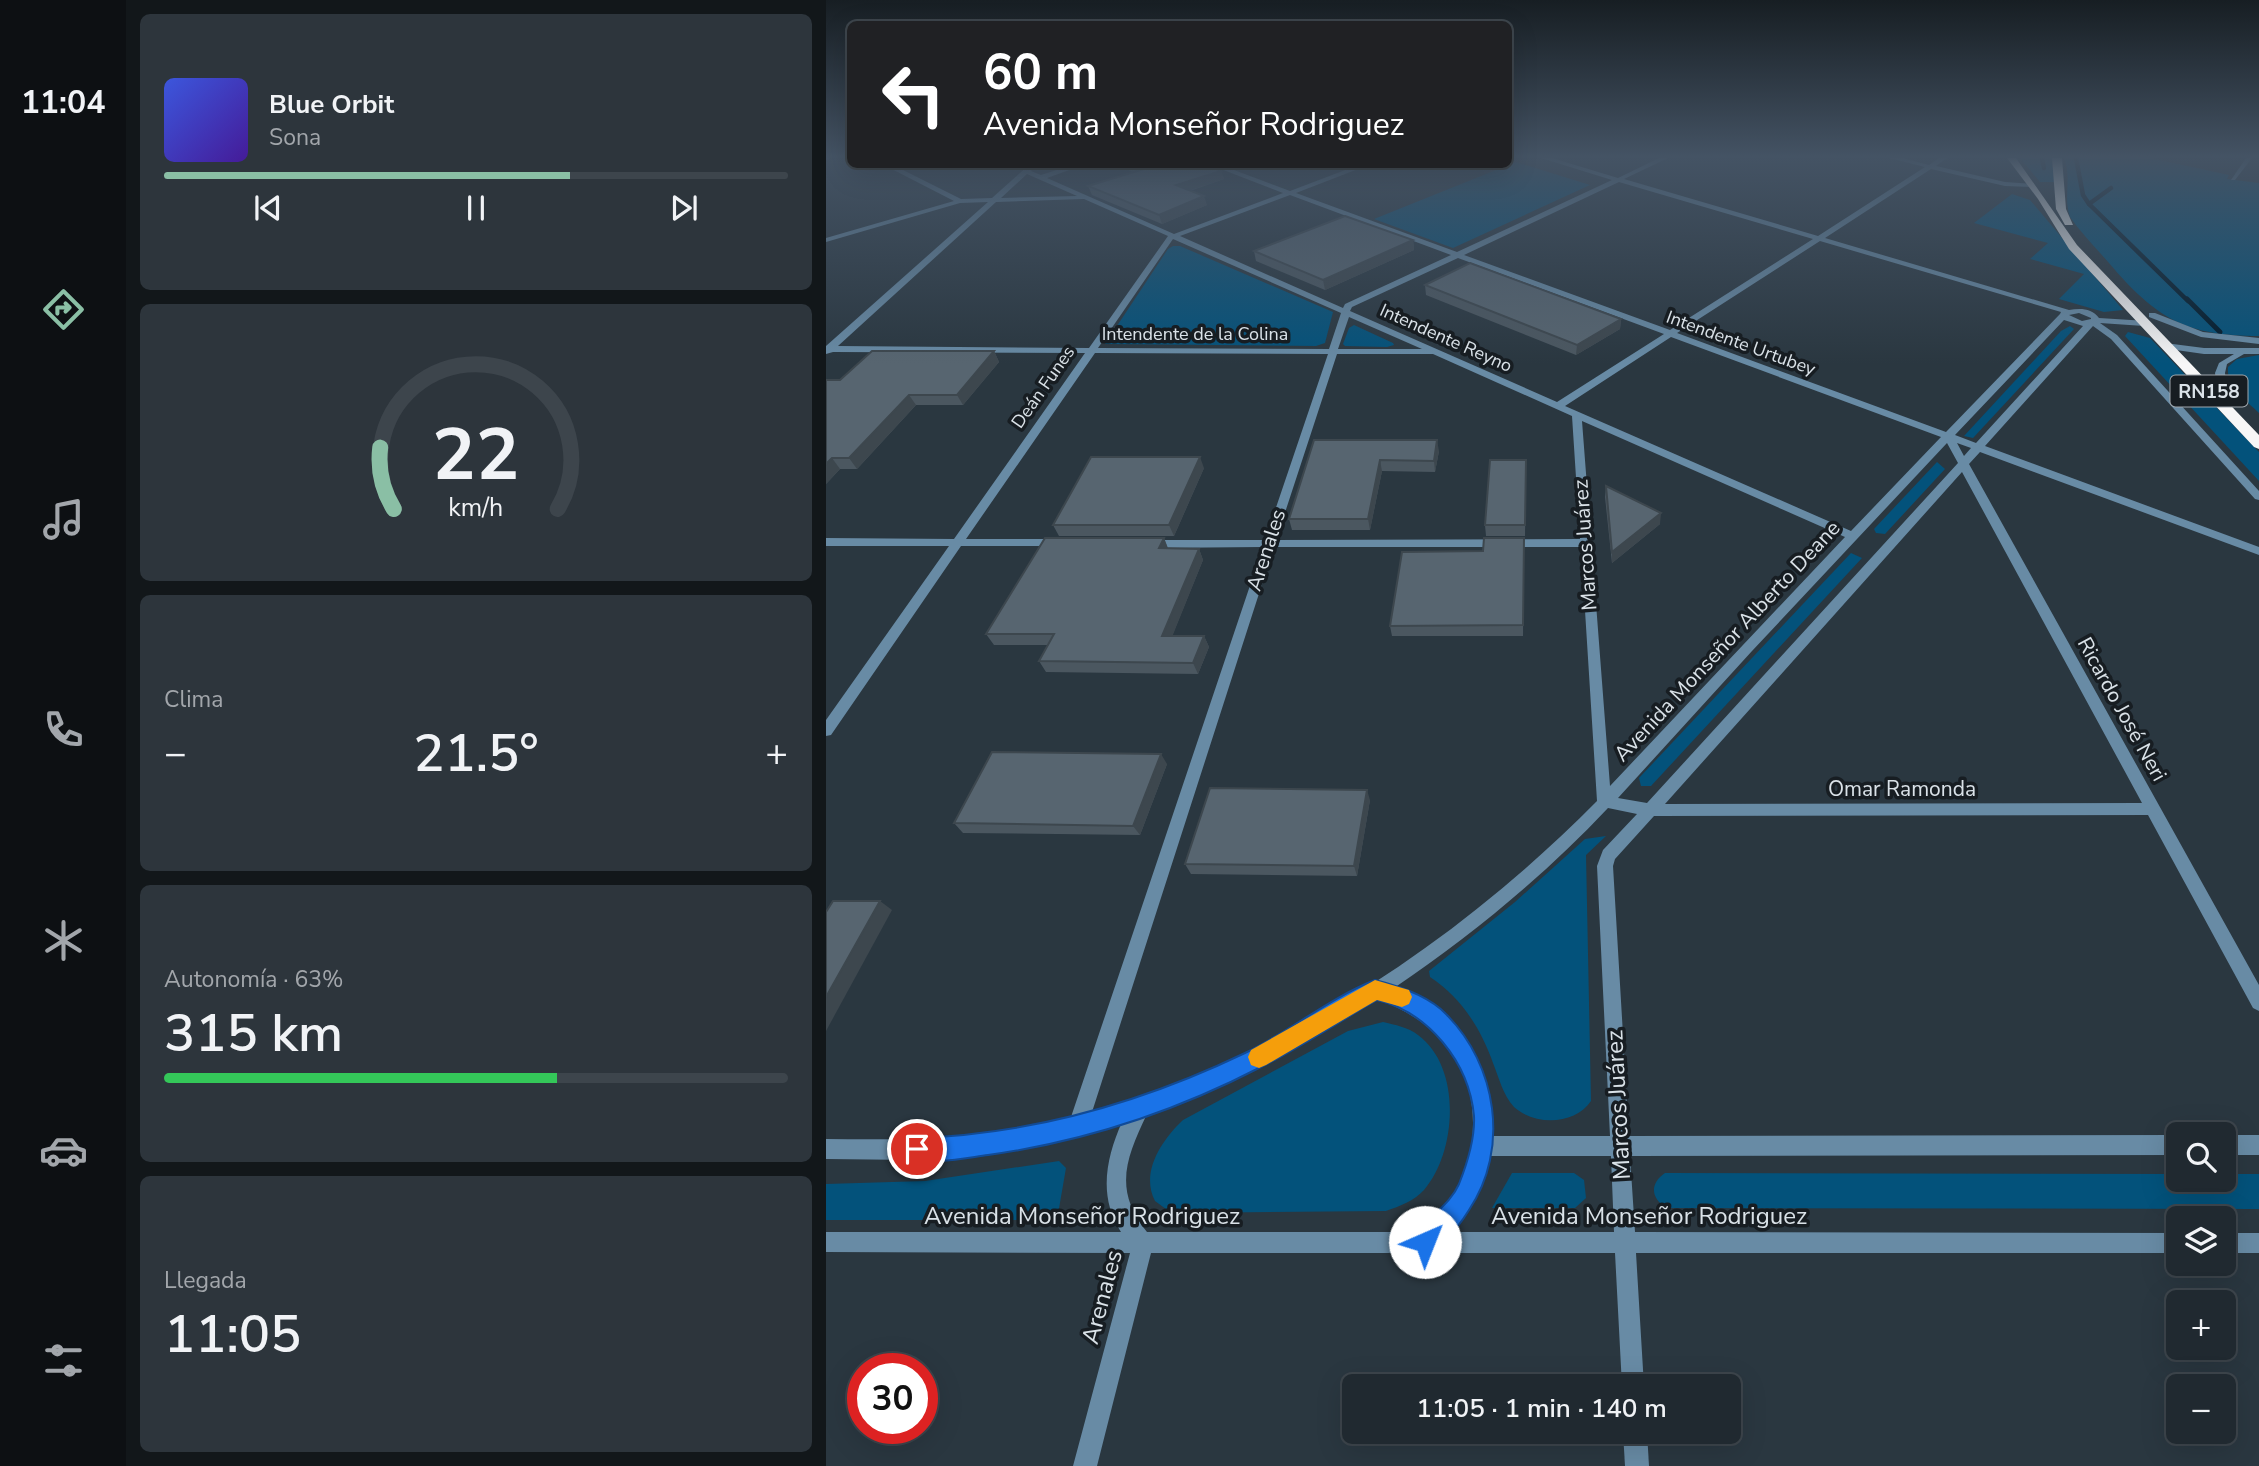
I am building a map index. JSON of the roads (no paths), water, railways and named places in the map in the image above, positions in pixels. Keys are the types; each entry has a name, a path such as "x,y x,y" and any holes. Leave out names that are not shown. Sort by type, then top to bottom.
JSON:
{"highway":[{"name":"RN158","path":"2059,226 2069,242 2151,320"},
{"name":"RN158","path":"2072,226 2259,444"},
{"name":"RN158","path":"2173,346 2222,387 2259,423"}],"street":[{"path":"826,240 873,226"},
{"path":"827,350 964,226"},
{"name":"Intendente Reyno","path":"1148,226 1852,536"},
{"path":"1171,237 1199,226"},
{"name":"Intendente Urtubey","path":"1379,226 2259,551"},
{"path":"1345,312 1348,306 1521,226"},
{"path":"1777,226 2065,313 2077,323 2093,320 2151,320 2255,346"},
{"path":"1558,405 1839,226"},
{"name":"Deán Funes","path":"826,731 1171,237"},
{"name":"Arenales","path":"1077,1127 1345,312"},
{"name":"Avenida Monseñor Alberto Deane","path":"1375,990 1507,892 1604,801 2065,313"},
{"path":"1650,810 2093,320"},
{"path":"2093,320 2114,337 2259,497"},
{"path":"2173,346 2204,351 2255,346"},
{"path":"2222,387 2220,373 2223,363 2233,355 2255,346"},
{"name":"Intendente de la Colina","path":"827,350 1437,352"},
{"name":"Marcos Juárez","path":"1577,414 1604,801"},
{"name":"Ricardo José Neri","path":"1948,436 2259,1002"},
{"path":"826,542 1078,544"},
{"path":"1132,544 1585,543"},
{"name":"Omar Ramonda","path":"1604,801 1650,810 2153,809"},
{"name":"Marcos Juárez","path":"1632,1374 1605,866 1609,855 1650,810"},
{"path":"826,1149 962,1147 1077,1127 1139,1109 1253,1060 1375,990 1398,995 1419,1005 1438,1020 1454,1038 1470,1064 1485,1115 1482,1146 1468,1191 1454,1213 1425,1242"},
{"name":"Arenales","path":"1085,1466 1143,1243 1123,1217 1115,1192 1117,1162 1139,1109"},
{"path":"1482,1146 2166,1145"},
{"path":"2236,1145 2259,1145"},
{"name":"Avenida Monseñor Rodriguez","path":"826,1242 2166,1243"},
{"path":"2236,1243 2259,1243"},
{"path":"1636,1444 1637,1466"}],"waterway":[{"path":"2112,226 2188,301"},
{"path":"2187,299 2220,332"}]}
